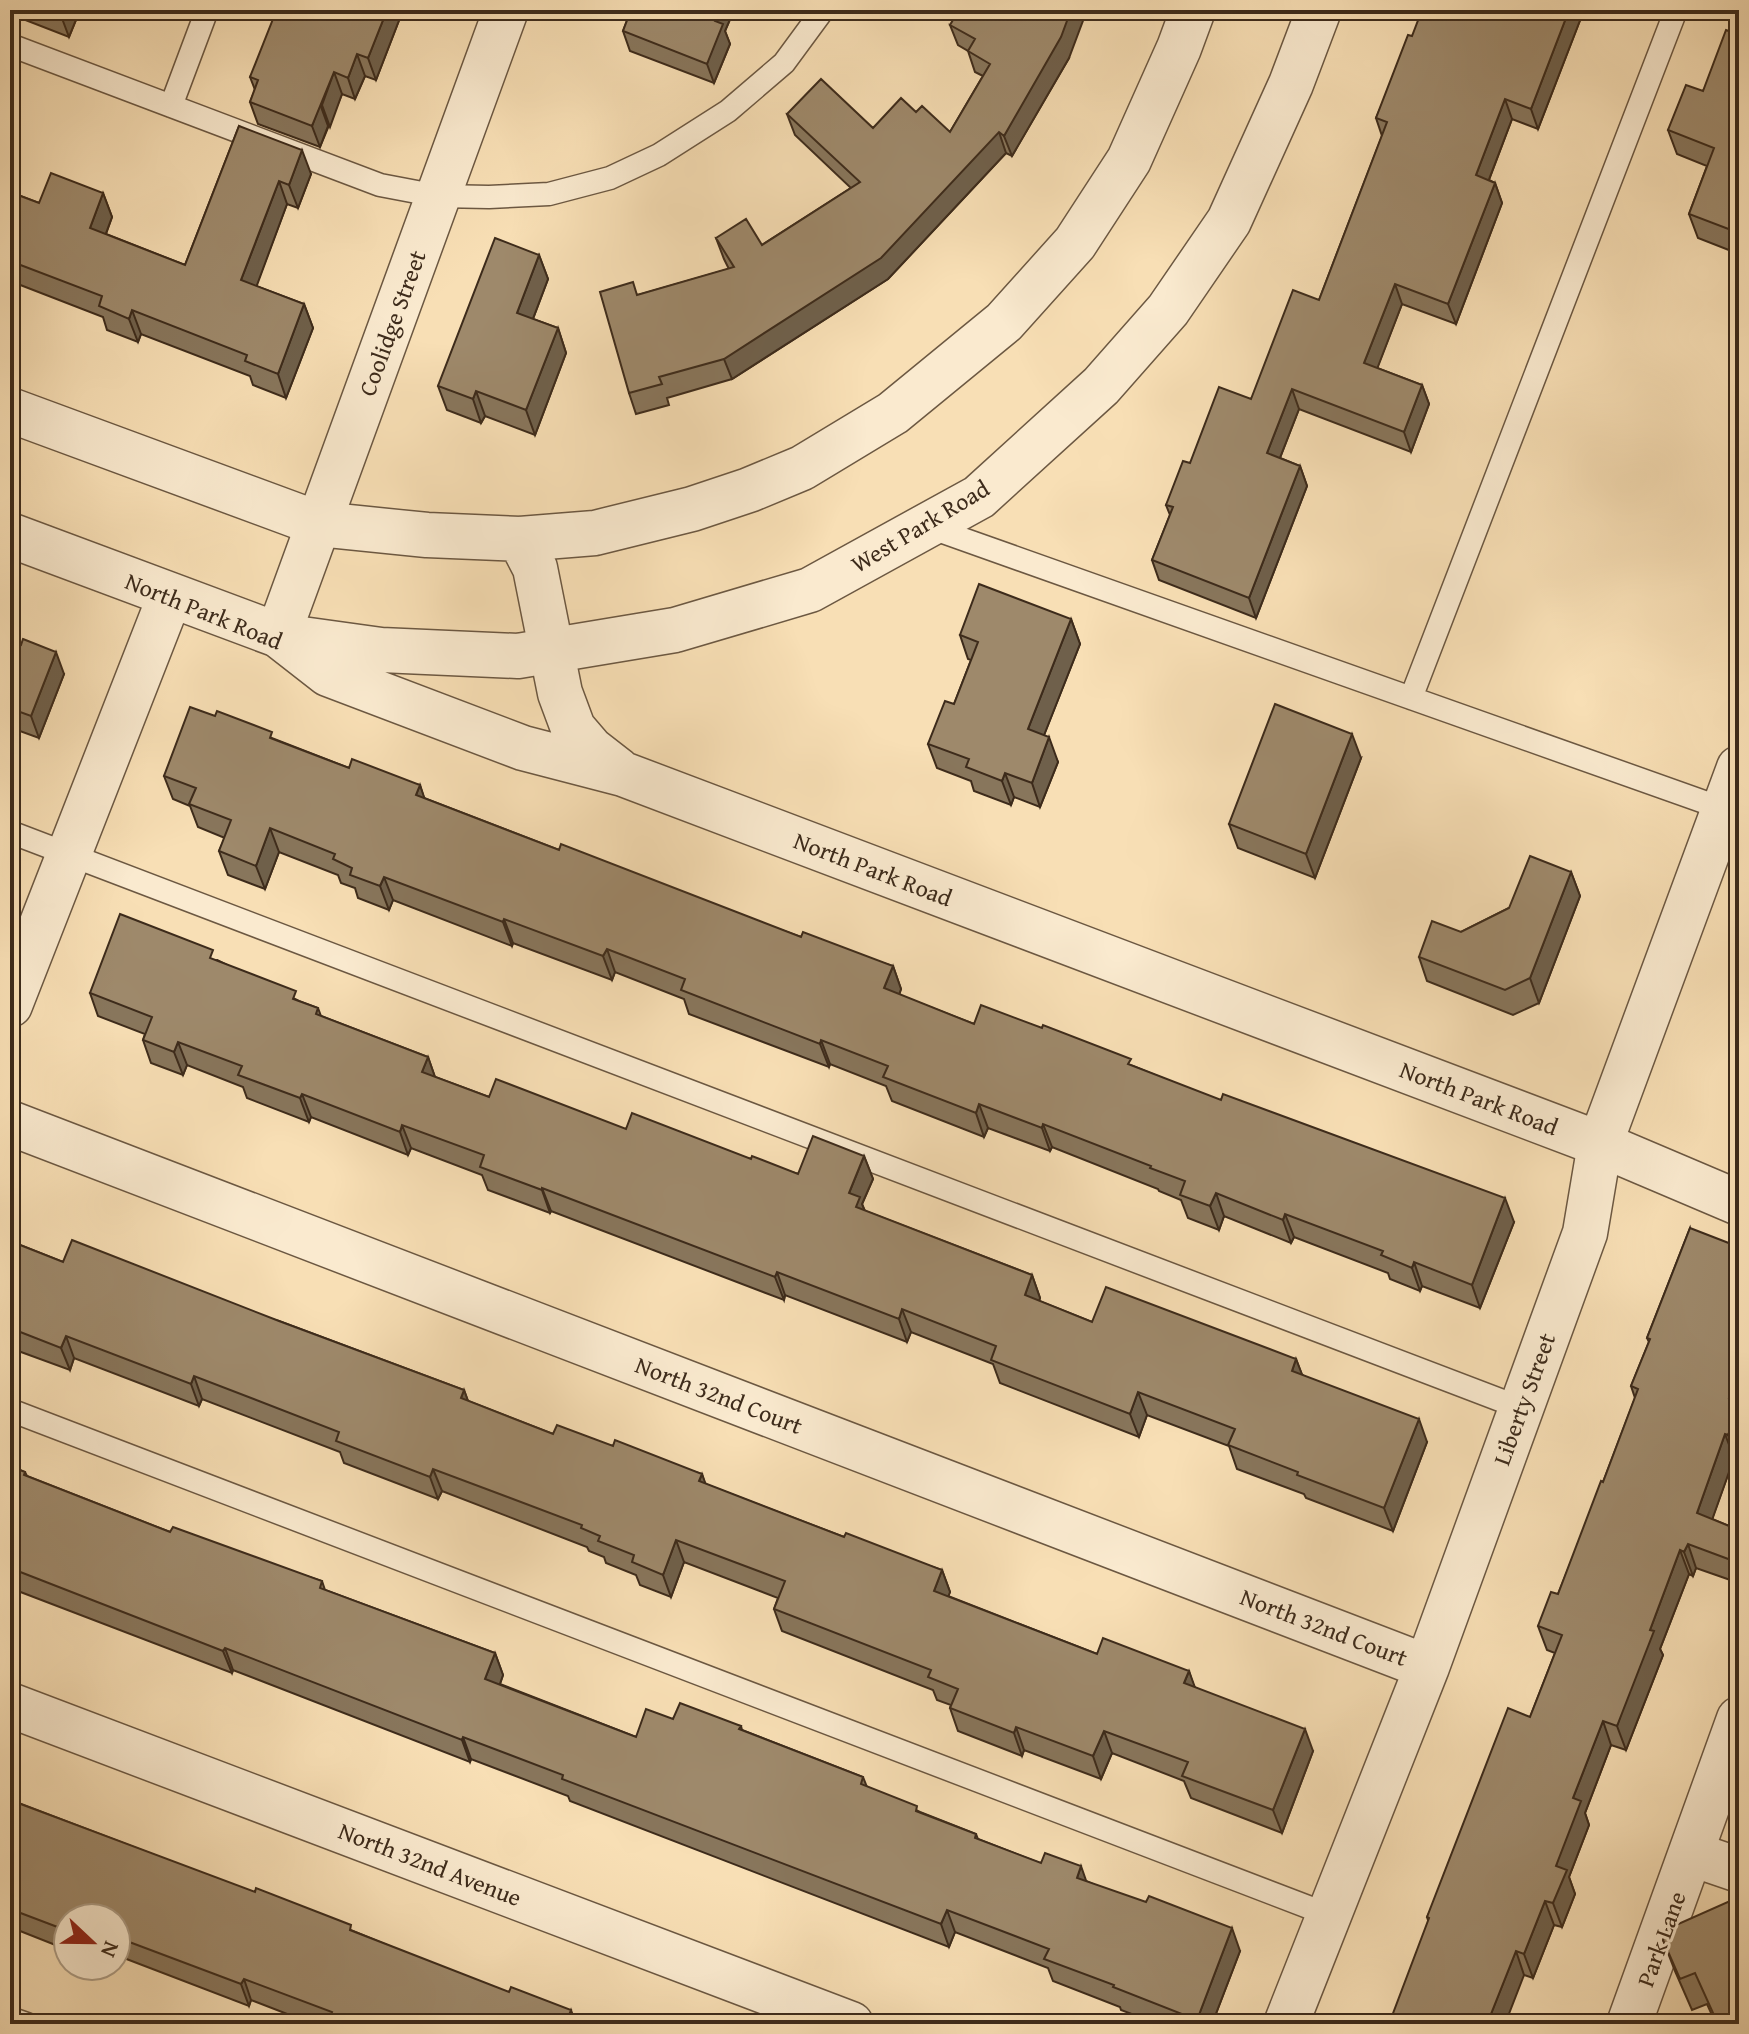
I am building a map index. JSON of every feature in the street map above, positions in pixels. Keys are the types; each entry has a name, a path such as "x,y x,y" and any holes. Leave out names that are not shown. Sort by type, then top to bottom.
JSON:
{"street":[{"name":"Coolidge Street","path":"278,635 506,10"},
{"path":"10,410 319,524 427,535 520,539 595,533 692,509 749,490 802,468 893,413 1004,322 1075,243 1129,160 1193,10"},
{"name":"West Park Road","path":"278,635 381,650 518,656 675,630 810,590 979,497 1101,386 1168,310 1229,221 1291,84 1319,10"},
{"name":"North Park Road","path":"10,535 278,635 328,674 523,748 623,774 1600,1144 1739,1203"},
{"path":"520,539 535,568 560,693 573,728 591,749 623,774"},
{"path":"10,1005 170,596"},
{"name":"Liberty Street","path":"1286,2024 1427,1667 1585,1233 1600,1144 1739,768"},
{"name":"North 32nd Court","path":"10,1123 1427,1667"},
{"name":"North 32nd Avenue","path":"10,1705 851,2024"},
{"name":"Park Lane","path":"1630,2021 1739,1719"},
{"path":"1692,1854 1739,1870"}],"lane":[{"path":"171,106 207,10"},
{"path":"10,45 380,185 438,196 549,194 610,178 659,155 728,111 784,63 823,10"},
{"path":"1411,698 1676,10"},
{"path":"926,526 1724,809"},
{"path":"10,832 1521,1408"},
{"path":"10,1410 1329,1915"},
{"path":"10,2018 27,2024"}],"building":[{"path":"293,10 387,10 368,58 357,54 348,78 334,72 312,126 250,102 258,80 250,77 275,14 289,19"},
{"path":"631,10 719,10 715,21 723,24 707,64 623,31"},
{"path":"959,10 1071,10 1061,37 1004,136 999,132 881,258 724,359 659,377 662,384 629,393 600,292 633,282 637,295 734,267 716,238 746,219 762,245 860,182 787,114 821,79 873,128 901,98 916,112 922,106 950,132 990,64 968,51 975,39 950,25"},
{"path":"1422,10 1569,10 1531,109 1505,99 1476,175 1495,183 1448,304 1395,284 1364,363 1422,385 1404,432 1292,389 1267,453 1300,466 1249,598 1152,560 1173,507 1166,505 1183,461 1190,463 1219,387 1251,399 1293,290 1319,300 1387,122 1376,118 1408,35 1412,36"},
{"path":"1726,30 1739,35 1739,233 1689,214 1714,148 1668,130 1686,85 1703,91"},
{"path":"239,126 302,150 289,185 279,181 241,280 304,304 278,374 245,361 247,355 132,310 129,319 99,306 102,296 10,261 10,192 39,203 51,173 103,193 90,228 185,265"},
{"path":"495,238 539,255 517,313 558,328 526,410 476,391 473,399 438,386"},
{"path":"979,584 1071,619 1028,729 1049,737 1032,783 1005,773 1002,781 966,767 969,759 928,744 945,701 954,704 978,642 960,635"},
{"path":"23,639 56,652 31,716 12,709 10,715 10,641 21,645"},
{"path":"1275,704 1352,734 1306,854 1229,824"},
{"path":"190,707 215,716 217,711 272,732 270,738 349,768 352,759 420,785 416,795 559,850 561,844 801,937 803,932 893,966 884,988 974,1024 981,1005 1042,1028 1043,1025 1131,1059 1128,1064 1221,1100 1223,1094 1505,1198 1472,1285 1414,1262 1412,1268 1381,1255 1383,1251 1285,1214 1283,1220 1216,1193 1210,1206 1180,1195 1185,1181 1151,1166 1043,1124 1042,1128 979,1104 976,1113 883,1077 888,1066 821,1040 820,1044 681,990 685,979 607,949 603,956 384,877 380,886 350,875 352,868 333,859 335,854 270,828 256,866 219,851 231,820 189,804 196,788 164,776"},
{"path":"1530,856 1571,872 1530,978 1505,990 1419,957 1432,921 1461,932 1509,908"},
{"path":"120,914 213,950 210,958 296,991 293,999 318,1008 316,1014 428,1057 422,1072 489,1097 496,1079 626,1129 632,1113 798,1174 813,1136 864,1156 849,1193 860,1197 856,1207 1032,1275 1025,1295 1092,1322 1106,1287 1296,1359 1292,1371 1419,1419 1384,1508 1228,1445 1235,1429 1138,1392 1130,1414 991,1360 996,1346 902,1309 899,1319 777,1272 775,1277 480,1167 484,1155 402,1125 400,1132 302,1094 300,1098 238,1075 242,1066 178,1042 174,1052 143,1040 152,1017 90,993"},
{"path":"1690,1228 1739,1247 1739,1373 1729,1398 1739,1402 1739,1409 1728,1435 1725,1434 1697,1513 1739,1530 1739,1563 1688,1544 1684,1552 1680,1550 1650,1630 1654,1631 1617,1726 1603,1721 1573,1798 1581,1801 1556,1866 1567,1870 1553,1903 1545,1901 1524,1954 1516,1951 1487,2024 1389,2024 1508,1708 1530,1717 1562,1635 1538,1626 1551,1592 1558,1594 1603,1482 1638,1389 1631,1386 1650,1339 1647,1338"},
{"path":"72,1240 464,1390 461,1398 553,1434 557,1425 613,1446 615,1440 702,1474 699,1481 844,1537 846,1533 942,1570 934,1591 1097,1654 1103,1638 1189,1671 1184,1683 1305,1729 1273,1810 1182,1776 1188,1762 1104,1731 1093,1756 1016,1727 1014,1733 950,1708 958,1689 928,1677 931,1670 774,1609 785,1581 676,1540 663,1575 632,1562 634,1555 598,1541 600,1536 581,1528 582,1525 433,1469 430,1477 336,1441 339,1432 194,1376 191,1384 66,1336 61,1348 10,1328 10,1241 63,1262"},
{"path":"10,1466 25,1472 24,1475 170,1532 173,1527 322,1581 320,1588 495,1653 485,1679 636,1737 646,1709 673,1719 680,1703 863,1777 861,1784 917,1806 916,1811 976,1834 975,1838 1041,1863 1045,1853 1081,1866 1077,1878 1146,1902 1149,1896 1232,1928 1197,2020 1044,1959 1049,1949 947,1910 941,1924 562,1779 563,1775 463,1737 462,1740 225,1648 223,1651 10,1568"},
{"path":"10,1798 255,1892 256,1888 351,1925 350,1930 509,1992 511,1987 571,2010 567,2020 578,2024 342,2024 329,2019 332,2012 244,1979 241,1984 132,1943 132,1902 52,1902 52,1925 10,1909"},
{"path":"1739,1897 1739,2024 1718,2024 1695,1973 1680,1979 1663,1940 1667,1929"}]}
